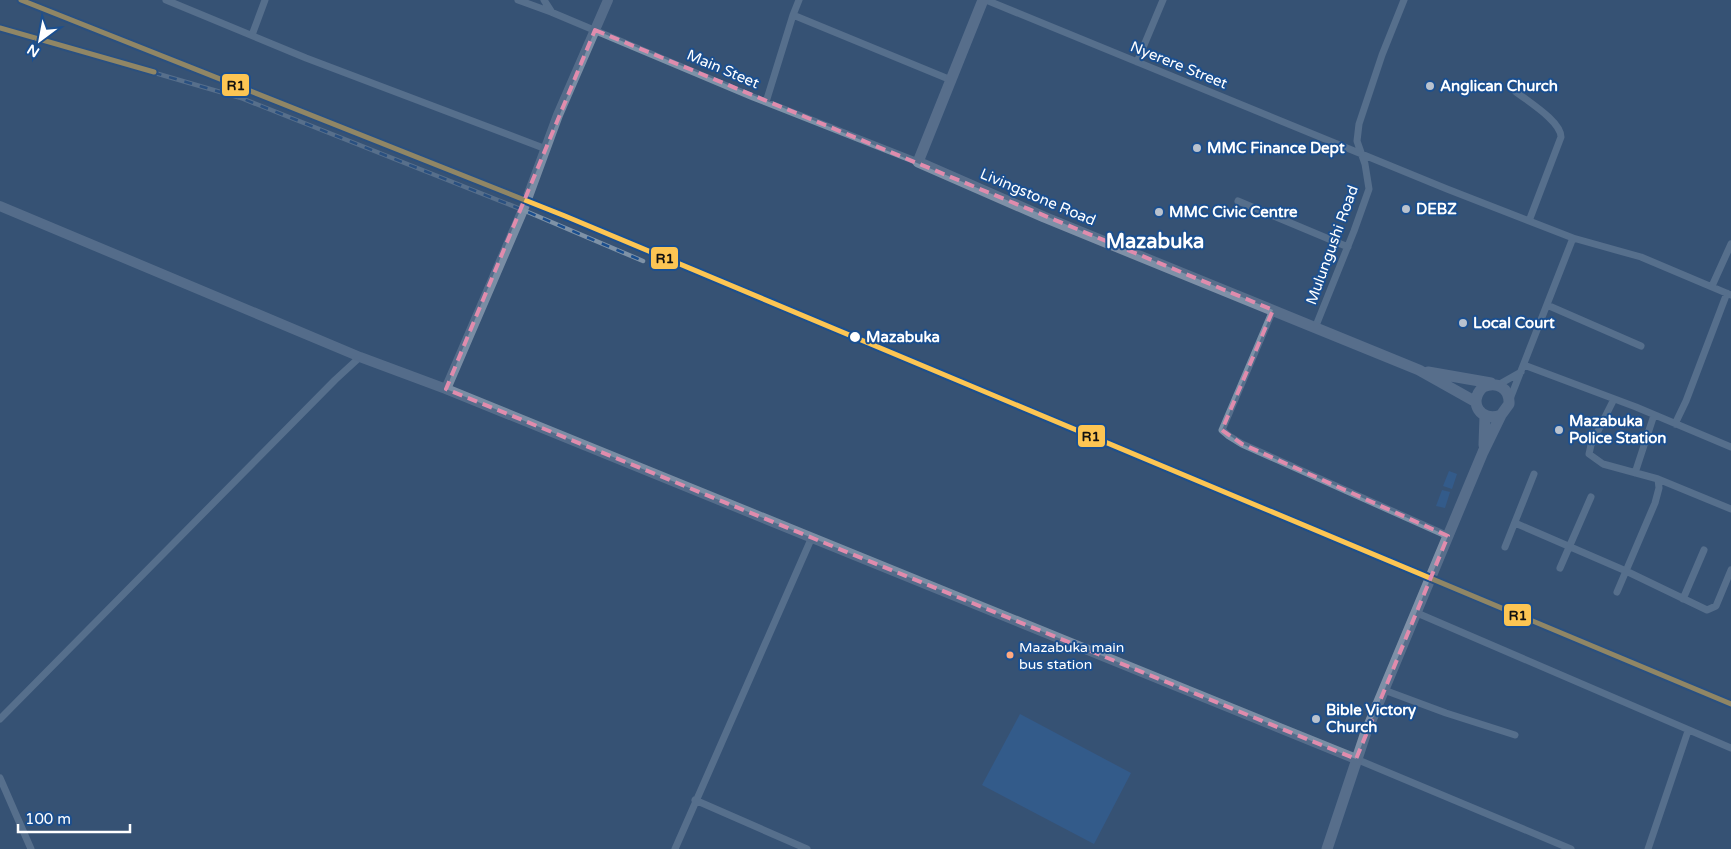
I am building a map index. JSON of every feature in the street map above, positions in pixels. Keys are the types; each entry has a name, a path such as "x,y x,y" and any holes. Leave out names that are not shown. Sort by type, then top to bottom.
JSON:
{"highway":[{"path":"918,162 985,0"},
{"name":"Livingstone Road","path":"918,162 1044,216 1419,370 1476,402 1479,410 1485,416"},
{"name":"Livingstone Road","path":"1419,370 1496,384"},
{"path":"1327,849 1356,759 1448,536 1501,415 1507,409 1509,400 1504,388 1496,384 1483,387 1476,396 1476,402"},
{"path":"1484,452 1485,416 1496,417 1501,415"}],"main road":[{"path":"446,389 522,210 558,115 608,0"},
{"path":"0,206 360,357 446,389 1356,759"}],"street":[{"path":"166,0 324,65 546,149"},
{"path":"252,34 265,0"},
{"name":"Main Steet","path":"518,0 918,162"},
{"path":"544,0 551,12"},
{"path":"766,102 799,0"},
{"name":"Nyerere Street","path":"985,0 1529,221 1573,238 1641,257 1729,294"},
{"path":"1137,62 1162,0"},
{"name":"Mulungushi Road","path":"1316,328 1369,189 1362,154 1357,141 1359,124 1382,55 1404,0"},
{"path":"793,15 951,80"},
{"path":"1515,91 1555,123 1561,130 1562,137 1529,221"},
{"path":"1238,201 1348,246"},
{"path":"1509,400 1573,238"},
{"path":"1712,286 1731,244"},
{"path":"1675,424 1729,294"},
{"path":"1547,305 1641,346"},
{"path":"1273,310 1222,430 1242,444 1448,536"},
{"path":"0,719 335,380 360,357"},
{"path":"1496,384 1523,368 1614,399 1731,446"},
{"path":"1614,399 1591,445 1589,454 1603,464 1658,479 1731,509"},
{"path":"1636,473 1654,415"},
{"path":"1505,547 1534,474"},
{"path":"1617,592 1655,503 1659,488 1658,479"},
{"path":"1560,568 1591,497"},
{"path":"1515,523 1626,571 1708,610 1716,606 1731,570"},
{"path":"675,849 812,537"},
{"path":"1684,600 1704,550"},
{"path":"1417,613 1731,748"},
{"path":"1384,690 1515,735"},
{"path":"1648,849 1688,731"},
{"path":"1356,759 1571,849"},
{"path":"0,778 31,849"},
{"path":"695,800 807,849"}],"highlighted area":[{"path":"595,30 1273,310 1222,430 1242,444 1448,536 1356,759 446,389"}],"shaded area":[{"path":"1449,471 1457,474 1452,489 1443,486"},
{"path":"1442,490 1450,492 1445,508 1436,506"},
{"path":"1020,714 1131,773 1094,844 982,785"}],"railway":[{"path":"0,28 241,98 523,210 643,261"}],"transit line":[{"name":"R1","path":"21,0 565,216 1731,704"},
{"name":"R1","path":"0,28 154,72"}],"place":[{"name":"Anglican Church","path":"1430,86"},
{"name":"MMC Finance Dept","path":"1197,148"},
{"name":"DEBZ","path":"1406,209"},
{"name":"MMC Civic Centre","path":"1159,212"},
{"name":"Local Court","path":"1463,323"},
{"name":"Mazabuka","path":"855,337"},
{"name":"Mazabuka Police Station","path":"1559,430"},
{"name":"Mazabuka main bus station","path":"1010,655"},
{"name":"Bible Victory Church","path":"1316,719"}],"district":[{"name":"Mazabuka","path":"1155,241"}]}
